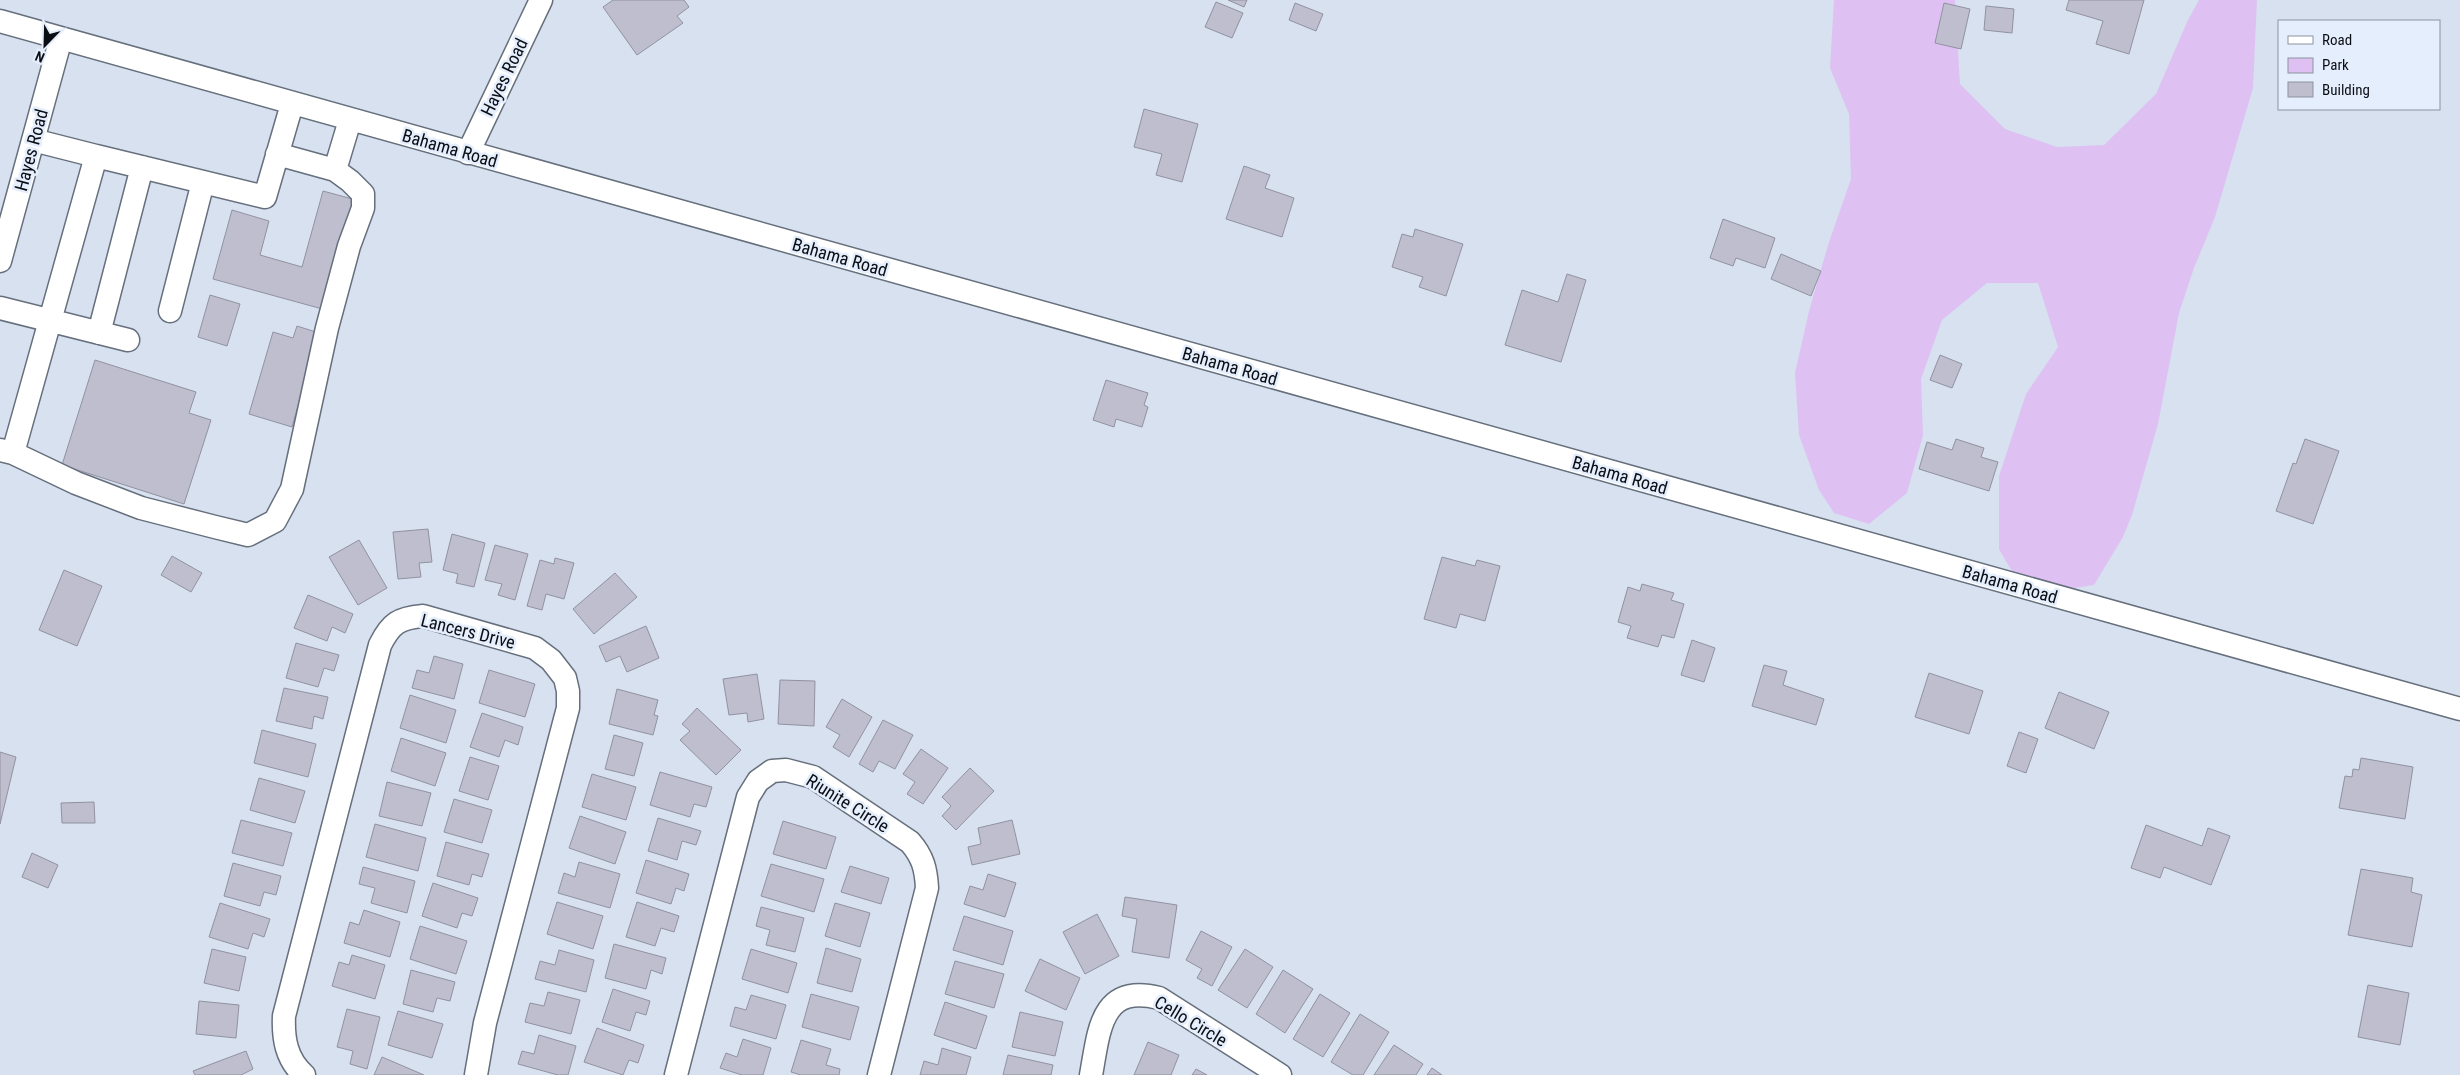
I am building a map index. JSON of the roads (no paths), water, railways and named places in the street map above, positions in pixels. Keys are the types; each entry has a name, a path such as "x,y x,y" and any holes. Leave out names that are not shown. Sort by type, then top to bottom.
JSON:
{"street":[{"name":"Hayes Road","path":"468,153 541,0"},
{"name":"Bahama Road","path":"0,21 2460,709"},
{"name":"Hayes Road","path":"0,262 62,38"},
{"path":"33,140 265,197 292,104"},
{"path":"335,170 350,120"},
{"path":"96,156 50,320 6,452 76,483 141,508 248,535 275,521 292,489 327,328 349,246 363,208 363,194 335,170 277,154"},
{"path":"99,332 142,167"},
{"path":"170,311 203,182"},
{"path":"0,308 128,340"},
{"name":"Lancers Drive","path":"304,1075 287,1051 283,1034 284,1016 380,645 388,629 405,618 423,616 535,648 551,660 565,678 568,690 568,708 485,1023 476,1075"},
{"name":"Riunite Circle","path":"676,1075 748,797 758,781 772,771 786,770 813,777 910,842 920,853 926,869 928,888 879,1075"},
{"name":"Cello Circle","path":"1090,1075 1101,1025 1108,1010 1116,1000 1143,994 1159,998 1280,1075"}]}
